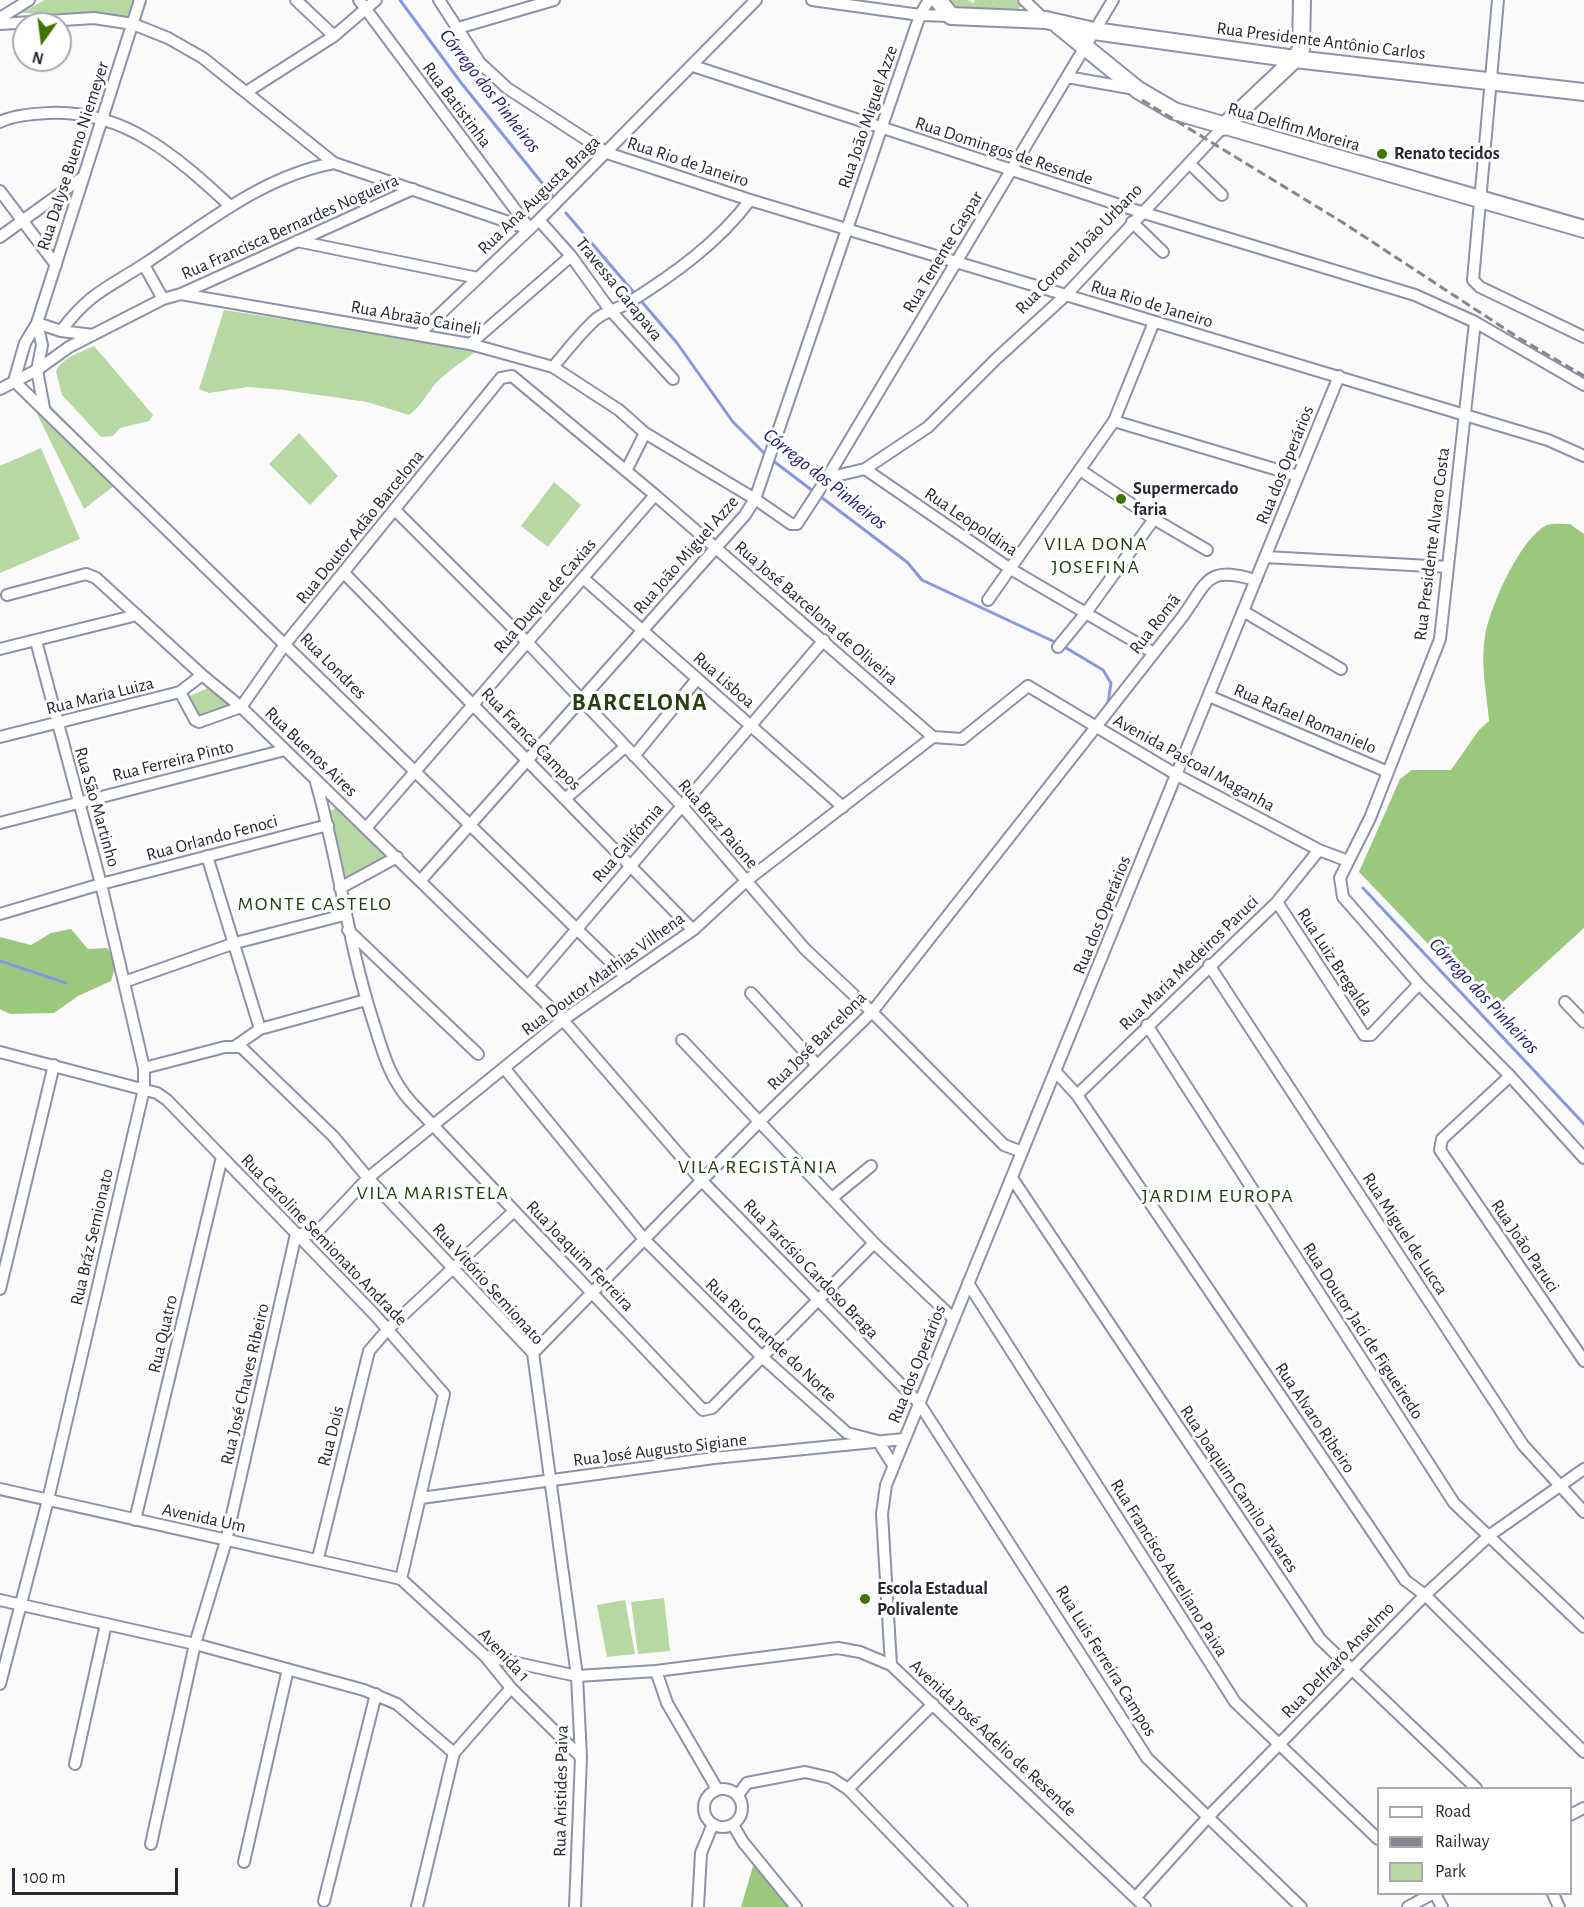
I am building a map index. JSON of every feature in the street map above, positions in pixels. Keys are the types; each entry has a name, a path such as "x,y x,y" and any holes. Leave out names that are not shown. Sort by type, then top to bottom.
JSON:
{"main road":[{"path":"938,0 951,16"},
{"path":"1295,59 1301,49 1302,0"},
{"name":"Rua Presidente Antônio Carlos","path":"951,16 1050,21 1094,31 1295,59 1584,92"},
{"name":"Rua Delfim Moreira","path":"1050,21 1085,46 1138,90 1174,111 1223,128 1584,229"},
{"name":"Rua Coronel João Urbano","path":"1223,128 1295,59"}],"street":[{"path":"0,18 29,0"},
{"name":"Rua Dalyse Bueno Niemeyer","path":"14,381 25,343 37,323 140,0"},
{"path":"296,0 334,36"},
{"path":"248,92 334,36 362,4 376,0"},
{"name":"Rua Rio de Janeiro","path":"438,0 480,63 507,88 607,153 750,200 1548,440 1584,456"},
{"path":"458,28 554,0"},
{"name":"Rua Ana Augusta Braga","path":"419,334 607,153 756,0"},
{"path":"812,0 920,15 951,16"},
{"name":"Rua João Miguel Azze","path":"421,880 745,515 755,499 920,15 930,0"},
{"path":"1024,0 1050,21"},
{"name":"Rua Tenente Gaspar","path":"800,521 1113,0"},
{"path":"1498,0 1473,280 1480,287 1584,337"},
{"name":"Rua Batistinha","path":"362,4 529,229"},
{"path":"0,24 94,18 133,24 168,38 203,58 334,163 529,229"},
{"name":"Rua Domingos de Resende","path":"693,66 1141,212 1415,295 1475,322 1584,385"},
{"name":"Rua Delfim Moreira","path":"1067,77 1138,90"},
{"path":"0,122 38,114 57,113 104,118 179,159 229,205"},
{"name":"Rua Coronel João Urbano","path":"827,478 865,469 928,428 996,359 1066,295 1141,212 1223,128"},
{"path":"61,331 78,307 99,290 144,265 229,205 312,166 334,163"},
{"path":"1189,163 1222,195"},
{"path":"0,237 84,177"},
{"name":"Rua Francisca Bernardes Nogueira","path":"181,294 413,189"},
{"path":"0,191 56,265"},
{"path":"553,367 580,335 612,309 626,304 694,256 735,220 750,200"},
{"name":"Travessa Garapava","path":"539,220 673,379"},
{"path":"1132,222 1163,252"},
{"path":"297,241 478,278"},
{"path":"470,344 571,256"},
{"path":"144,265 163,299"},
{"name":"Rua Abraão Caineli","path":"0,388 37,370 69,347 163,299 181,294 470,344 553,367 619,410 645,433 755,499 791,524 800,521"},
{"path":"988,600 1113,421 1154,322"},
{"name":"Rua Presidente Alvaro Costa","path":"1475,322 1463,414 1440,639 1370,818 1340,878 1343,897 1419,984 1510,1076 1584,1158"},
{"path":"37,323 61,331 94,335"},
{"name":"Rua Dalyse Bueno Niemeyer","path":"37,323 42,345 37,370 44,408"},
{"name":"Rua José Barcelona de Oliveira","path":"512,376 655,495 933,737"},
{"name":"Rua Doutor Adão Barcelona","path":"241,707 286,643 501,378 512,376"},
{"name":"Rua dos Operários","path":"893,1465 1339,376"},
{"name":"Rua Londres","path":"14,381 286,643 626,977"},
{"path":"1113,421 1298,476"},
{"path":"627,471 645,433"},
{"name":"Rua Leopoldina","path":"865,469 1009,568 1154,653"},
{"path":"1080,470 1154,519 1207,550"},
{"name":"Rua Duque de Caxias","path":"366,828 655,495"},
{"name":"Rua Braz Paione","path":"395,510 527,642 682,806 805,949 872,1012 1004,1145 1022,1152"},
{"path":"1058,647 1086,614 1154,519"},
{"path":"1265,557 1448,567"},
{"name":"Rua Franca Campos","path":"344,573 693,930"},
{"name":"Rua Romã","path":"1095,726 1154,653 1209,579 1229,573 1256,580"},
{"name":"Rua Buenos Aires","path":"7,595 86,574 96,578 202,675 241,707 563,1020"},
{"name":"Rua Lisboa","path":"583,578 843,807"},
{"path":"1243,611 1341,669"},
{"path":"0,649 137,615"},
{"name":"Rua São Martinho","path":"36,640 101,884 115,952 124,982"},
{"name":"Rua Califórnia","path":"528,986 824,640"},
{"name":"Rua Maria Luiza","path":"0,737 180,692 202,675"},
{"path":"634,756 697,679"},
{"name":"Avenida Pascoal Maganha","path":"933,737 962,739 1028,686 1177,775 1319,850 1348,861"},
{"path":"180,692 195,720 200,722 241,707"},
{"name":"Rua Rafael Romanielo","path":"1209,696 1388,772"},
{"name":"Rua José Barcelona","path":"533,1353 643,1238 872,1012 1095,726"},
{"name":"Rua Doutor Mathias Vilhena","path":"296,1234 312,1233 320,1229 368,1178 563,1020 693,930 746,881 933,737"},
{"path":"565,799 625,747"},
{"name":"Rua Ferreira Pinto","path":"0,823 285,750"},
{"name":"Rua Joaquim Ferreira","path":"315,779 328,825 344,915 366,999 391,1076 400,1090 513,1212 593,1292 704,1410 712,1408 761,1356"},
{"name":"Rua Orlando Fenoci","path":"0,915 101,884 328,825"},
{"name":"Rua Maria Medeiros Paruci","path":"1077,1095 1209,965 1277,902 1319,850"},
{"path":"207,856 260,1029"},
{"path":"340,888 397,857"},
{"name":"Rua Luiz Bregalda","path":"1277,902 1364,1035 1371,1035 1419,984"},
{"path":"124,982 235,943 344,915"},
{"path":"348,929 478,1054"},
{"name":"Rua Miguel de Lucca","path":"1209,965 1523,1445 1584,1512"},
{"name":"Rua Bráz Semionato","path":"0,1684 48,1500 144,1089 144,1068 124,982"},
{"path":"751,993 817,1065"},
{"path":"144,1068 237,1045 260,1029 366,999"},
{"path":"1565,1002 1584,1022"},
{"name":"Rua Tarcísio Cardoso Braga","path":"563,1020 702,1181 919,1403"},
{"name":"Rua Doutor Jaci de Figueiredo","path":"1147,1025 1454,1503 1584,1627"},
{"path":"682,1040 758,1123 874,1243 954,1319"},
{"name":"Rua Vitório Semionato","path":"237,1045 333,1136 368,1178 533,1353 577,1676"},
{"name":"Rua Caroline Semionato Andrade","path":"0,1052 144,1089 157,1093 167,1100 388,1329 444,1394 401,1579"},
{"path":"0,1289 54,1065"},
{"name":"Rua Rio Grande do Norte","path":"505,1069 643,1238 761,1356 847,1433 878,1441"},
{"name":"Rua Alvaro Ribeiro","path":"1055,1071 1077,1095 1405,1580 1425,1595 1584,1752"},
{"name":"Rua João Paruci","path":"1510,1076 1442,1139 1440,1150 1584,1362"},
{"name":"Rua Quatro","path":"135,1520 222,1157"},
{"path":"832,1198 871,1166"},
{"name":"Rua Joaquim Camilo Tavares","path":"1012,1178 1320,1640 1475,1787"},
{"name":"Rua Dois","path":"318,1558 369,1351 388,1329 513,1212"},
{"name":"Rua José Chaves Ribeiro","path":"151,1844 195,1644 226,1541 296,1234"},
{"path":"761,1356 874,1243"},
{"name":"Rua Francisco Aureliano Paiva","path":"968,1283 1235,1702 1377,1838"},
{"name":"Rua Luis Ferreira Campos","path":"919,1403 1147,1758 1301,1907"},
{"name":"Rua José Augusto Sigiane","path":"421,1498 714,1458 904,1439"},
{"path":"878,1441 893,1465 886,1485 882,1514 891,1665"},
{"name":"Rua Delfraro Anselmo","path":"1136,1897 1209,1816 1425,1595 1490,1535 1584,1469"},
{"name":"Avenida Um","path":"0,1489 226,1541 318,1558 401,1579"},
{"name":"Avenida 1","path":"401,1579 485,1656 511,1688 581,1757"},
{"path":"0,1600 195,1644 376,1694 397,1704 454,1753"},
{"path":"75,1764 106,1624"},
{"name":"Avenida José Adelio de Resende","path":"485,1656 577,1676 656,1671 838,1648 860,1652 891,1665 1145,1907"},
{"path":"244,1862 288,1669"},
{"path":"656,1671 666,1703 717,1790"},
{"name":"Rua Aristides Paiva","path":"575,1907 581,1757 577,1676"},
{"path":"417,1907 454,1753 511,1688"},
{"path":"324,1901 376,1694"},
{"path":"848,1789 933,1704"},
{"path":"738,1795 747,1783 806,1772 831,1778 848,1789 962,1907"},
{"path":"728,1789 738,1795 742,1811 733,1825 723,1827 712,1824 705,1816 704,1805 708,1796 717,1790 728,1789"},
{"path":"698,1907 701,1853 712,1824"},
{"path":"733,1825 743,1842 796,1907"},
{"path":"1408,1907 1430,1895"}],"green space":[{"path":"45,0 136,0 131,17 72,15 72,12 23,12"},
{"path":"950,0 968,0 973,3 975,0 1016,0 1021,6 1013,13 954,10"},
{"path":"224,310 478,349 440,379 409,415 367,402 284,390 248,387 209,393 199,389"},
{"path":"94,346 153,415 149,421 120,428 113,436 101,437 62,395 56,371 59,366 68,358"},
{"path":"45,400 123,479 84,509 33,406"},
{"path":"299,433 338,476 310,505 269,464"},
{"path":"41,448 80,539 0,573 0,466"},
{"path":"554,482 581,505 548,547 521,526"},
{"path":"1570,524 1584,534 1584,928 1495,1009 1480,998 1359,872 1400,779 1412,770 1451,770 1479,730 1489,721 1484,648 1488,625 1499,593 1526,544 1537,532 1547,525"},
{"path":"213,686 236,706 201,718 187,697"},
{"path":"338,806 390,858 344,884 329,812"},
{"path":"71,929 88,949 107,948 115,964 111,981 78,996 54,1013 10,1014 0,1009 0,937 31,945 51,933"},
{"path":"664,1598 670,1651 638,1654 631,1602"},
{"path":"625,1600 635,1654 607,1657 597,1605"},
{"path":"754,1863 791,1907 741,1907"}],"waterway":[{"name":"Córrego dos Pinheiros","path":"400,0 462,84 555,199"},
{"name":"Córrego dos Pinheiros","path":"566,213 677,343 733,422 767,456"},
{"name":"Córrego dos Pinheiros","path":"772,460 907,562 922,580 1057,643"},
{"name":"Córrego dos Pinheiros","path":"1063,646 1103,670 1111,683 1108,703"},
{"name":"Córrego dos Pinheiros","path":"1363,888 1584,1124"},
{"path":"0,961 66,983"}],"railway":[{"path":"1142,100 1342,222 1519,338 1584,376"}],"place":[{"name":"Renato tecidos","path":"1382,154"},
{"name":"Supermercado faria","path":"1121,499"},
{"name":"Escola Estadual Polivalente","path":"865,1599"}],"district":[{"name":"VILA DONA JOSEFINA","path":"1096,556"},
{"name":"BARCELONA","path":"640,703"},
{"name":"MONTE CASTELO","path":"315,904"},
{"name":"VILA REGISTÂNIA","path":"758,1167"},
{"name":"VILA MARISTELA","path":"433,1193"},
{"name":"JARDIM EUROPA","path":"1218,1196"}]}
